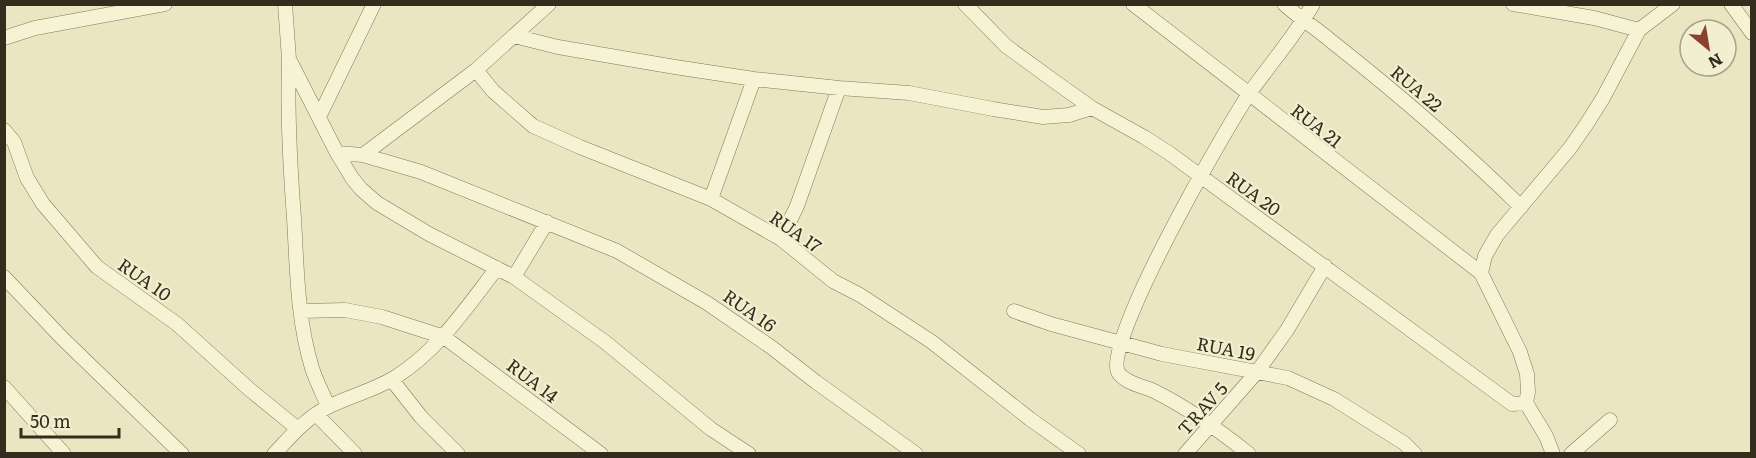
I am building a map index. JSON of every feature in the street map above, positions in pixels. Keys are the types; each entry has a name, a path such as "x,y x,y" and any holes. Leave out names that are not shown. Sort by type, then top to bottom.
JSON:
{"street":[{"path":"4,38 35,28 165,4"},
{"path":"285,4 289,59 290,167 301,311 305,340 313,370 328,406"},
{"path":"319,117 375,4"},
{"path":"363,155 476,70 549,4"},
{"name":"RUA 20","path":"964,4 1006,46 1092,108 1144,137 1200,176 1512,404 1526,403"},
{"name":"RUA 21","path":"1133,4 1481,273"},
{"name":"RUA 22","path":"1284,4 1441,131 1521,207"},
{"path":"1249,453 1212,425 1174,401 1122,376 1117,366 1121,342 1148,274 1200,176 1248,95 1313,4"},
{"path":"1513,4 1594,18 1640,30"},
{"path":"1553,453 1546,436 1526,403 1527,374 1520,352 1481,273 1485,256 1497,235 1570,148 1586,125 1640,30 1673,4"},
{"path":"1731,4 1752,33"},
{"path":"514,36 558,47 754,79 909,93 1043,117 1069,115 1092,108"},
{"path":"289,59 351,178 377,203 429,234 514,277 605,342 711,429 749,453"},
{"name":"RUA 17","path":"476,70 493,91 533,126 711,199 781,239 833,281 860,295 932,342 1013,406 1079,453"},
{"path":"711,199 754,79"},
{"path":"781,239 797,206 839,88"},
{"name":"RUA 10","path":"4,130 14,142 27,178 43,204 97,267 177,324 249,389 298,429"},
{"name":"RUA 16","path":"337,153 363,155 421,172 617,251 707,303 916,453"},
{"path":"514,277 547,222"},
{"name":"TRAV 5","path":"1185,453 1257,372 1287,330 1325,266"},
{"path":"274,453 298,429 328,406 392,380 430,351 497,268"},
{"path":"4,277 63,339 182,453"},
{"name":"RUA 14","path":"301,311 345,310 382,317 444,336 601,453"},
{"name":"RUA 19","path":"1014,311 1052,324 1162,354 1288,378 1334,399 1404,443 1415,453"},
{"path":"392,380 421,417 458,453"},
{"path":"4,387 64,453"},
{"path":"316,414 355,453"},
{"path":"1571,453 1610,420"}]}
